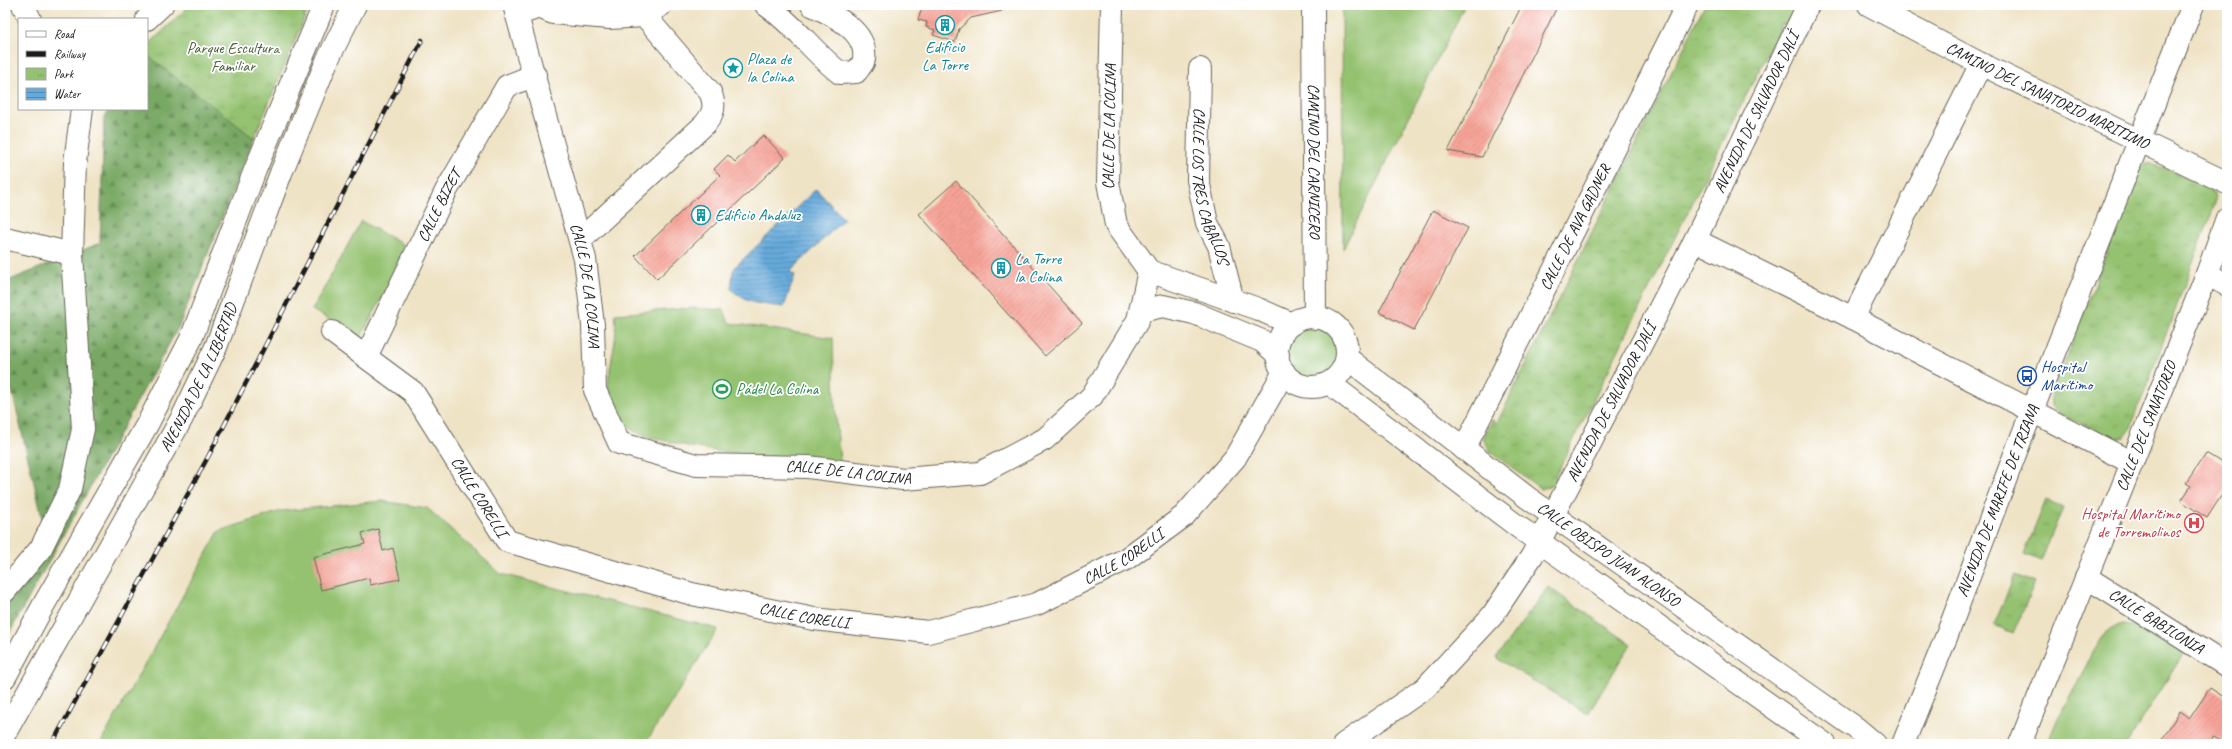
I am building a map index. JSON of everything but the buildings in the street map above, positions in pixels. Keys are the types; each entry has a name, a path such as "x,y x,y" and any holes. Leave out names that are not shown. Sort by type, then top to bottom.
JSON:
{"street":[{"path":"24,5 30,18"},
{"path":"148,18 162,5"},
{"name":"AVENIDA DE LA LIBERTAD","path":"5,677 43,606 148,423 191,339 255,170 324,5"},
{"name":"AVENIDA DE LA LIBERTAD","path":"5,733 182,418 216,347 281,173 328,61 355,5"},
{"path":"766,5 785,18 828,63 840,73 856,72 864,60 864,44 857,33 831,14 812,5"},
{"name":"CALLE DE LA COLINA","path":"516,10 585,259 593,326 595,390 619,443 696,465 808,467 903,479 980,473 1045,439 1092,396 1138,320 1149,271 1116,225 1108,182 1112,5"},
{"name":"CAMINO DEL CARNICERO","path":"1313,5 1315,318"},
{"name":"CALLE DE AVA GADNER","path":"1464,449 1687,5"},
{"name":"AVENIDA DE SALVADOR DALÍ","path":"1344,744 1425,688 1492,616 1540,542 1694,240 1808,5"},
{"name":"CAMINO DEL SANATORIO MARITIMO","path":"1868,5 1982,64 2227,183"},
{"name":"AVENIDA DE MARIFE DE TRIANA","path":"1856,728 1870,732 1906,735 1947,636 2032,411 2140,142 2193,5"},
{"path":"516,10 538,6 553,12 609,18 653,11 710,92 714,102 713,115 705,124 580,240"},
{"path":"1853,318 1982,64"},
{"name":"CALLE LOS TRES CABALLOS","path":"1200,69 1198,180 1207,223 1219,246 1233,301"},
{"name":"CALLE BIZET","path":"366,357 446,191 507,86 534,75"},
{"path":"66,110 75,162"},
{"path":"5,591 41,548 70,488 83,429 72,254 75,162 82,110"},
{"name":"CALLE DEL SANATORIO","path":"2020,744 2207,274 2227,218"},
{"path":"5,238 72,254"},
{"path":"1694,240 1853,318 2132,463"},
{"path":"1149,271 1292,324"},
{"path":"2207,274 2227,285"},
{"path":"1140,311 1162,306 1194,313 1262,341 1281,364 1300,385 1320,386 1329,383 1337,377 1347,358 1347,347 1343,336 1336,327 1326,321 1315,318 1299,320 1292,324 1281,338 1281,364"},
{"name":"CALLE CORELLI","path":"332,332 413,392 507,541 692,594 814,619 928,632 1037,604 1126,559 1184,516 1235,458 1281,364"},
{"name":"CALLE OBISPO JUAN ALONSO","path":"1347,358 1553,516 1856,728 1875,744"},
{"name":"CALLE OBISPO JUAN ALONSO","path":"1329,383 1517,526 1825,744"},
{"name":"CALLE BABILONIA","path":"2086,577 2227,666"}],"green space":[{"name":"Parque Escultura Familiar","path":"190,5 310,5 254,138 148,56 148,45"},
{"path":"1342,5 1465,5 1343,249"},
{"path":"1705,5 1797,5 1789,26 1782,24 1555,477 1560,481 1549,487 1541,489 1491,452 1483,439 1492,420 1497,423"},
{"path":"148,56 254,138 179,326 5,641 5,606 50,550 5,362 5,282 100,243 104,119 108,110 148,110"},
{"path":"2152,163 2208,186 2215,197 2215,204 2130,430 2125,437 2116,439 2059,414 2051,406 2051,396 2139,169 2146,164"},
{"path":"361,221 409,248 361,337 312,310"},
{"name":"Pádel La Colina","path":"692,308 724,310 729,323 833,338 835,405 840,461 731,453 687,446 638,433 629,428 619,419 610,402 608,388 616,335 615,314"},
{"path":"1312,328 1322,330 1330,336 1336,344 1338,354 1336,364 1330,372 1322,378 1312,380 1302,378 1294,372 1288,364 1286,354 1288,344 1294,336 1302,330"},
{"path":"2046,500 2063,507 2041,561 2024,554"},
{"path":"382,501 427,508 501,574 718,629 645,744 100,744 219,531 281,511"},
{"path":"2015,575 2035,583 2013,633 1994,625"},
{"path":"1548,587 1631,644 1588,714 1496,658"},
{"path":"2121,624 2141,626 2185,651 2127,744 2047,744 2058,718 2094,651 2106,632"}],"water":[{"path":"816,189 844,219 790,272 795,275 784,307 755,303 737,294 731,289 733,271 736,266"}],"railway":[{"path":"52,744 209,455 422,40"}],"place":[{"name":"Edificio La Torre","path":"945,25"},
{"name":"Plaza de la Colina","path":"733,68"},
{"name":"Edificio Andaluz","path":"701,215"},
{"name":"La Torre la Colina","path":"1001,268"},
{"name":"Hospital Marítimo","path":"2027,376"},
{"name":"Pádel La Colina","path":"722,389"},
{"name":"Hospital Marítimo de Torremolinos","path":"2194,523"}]}
